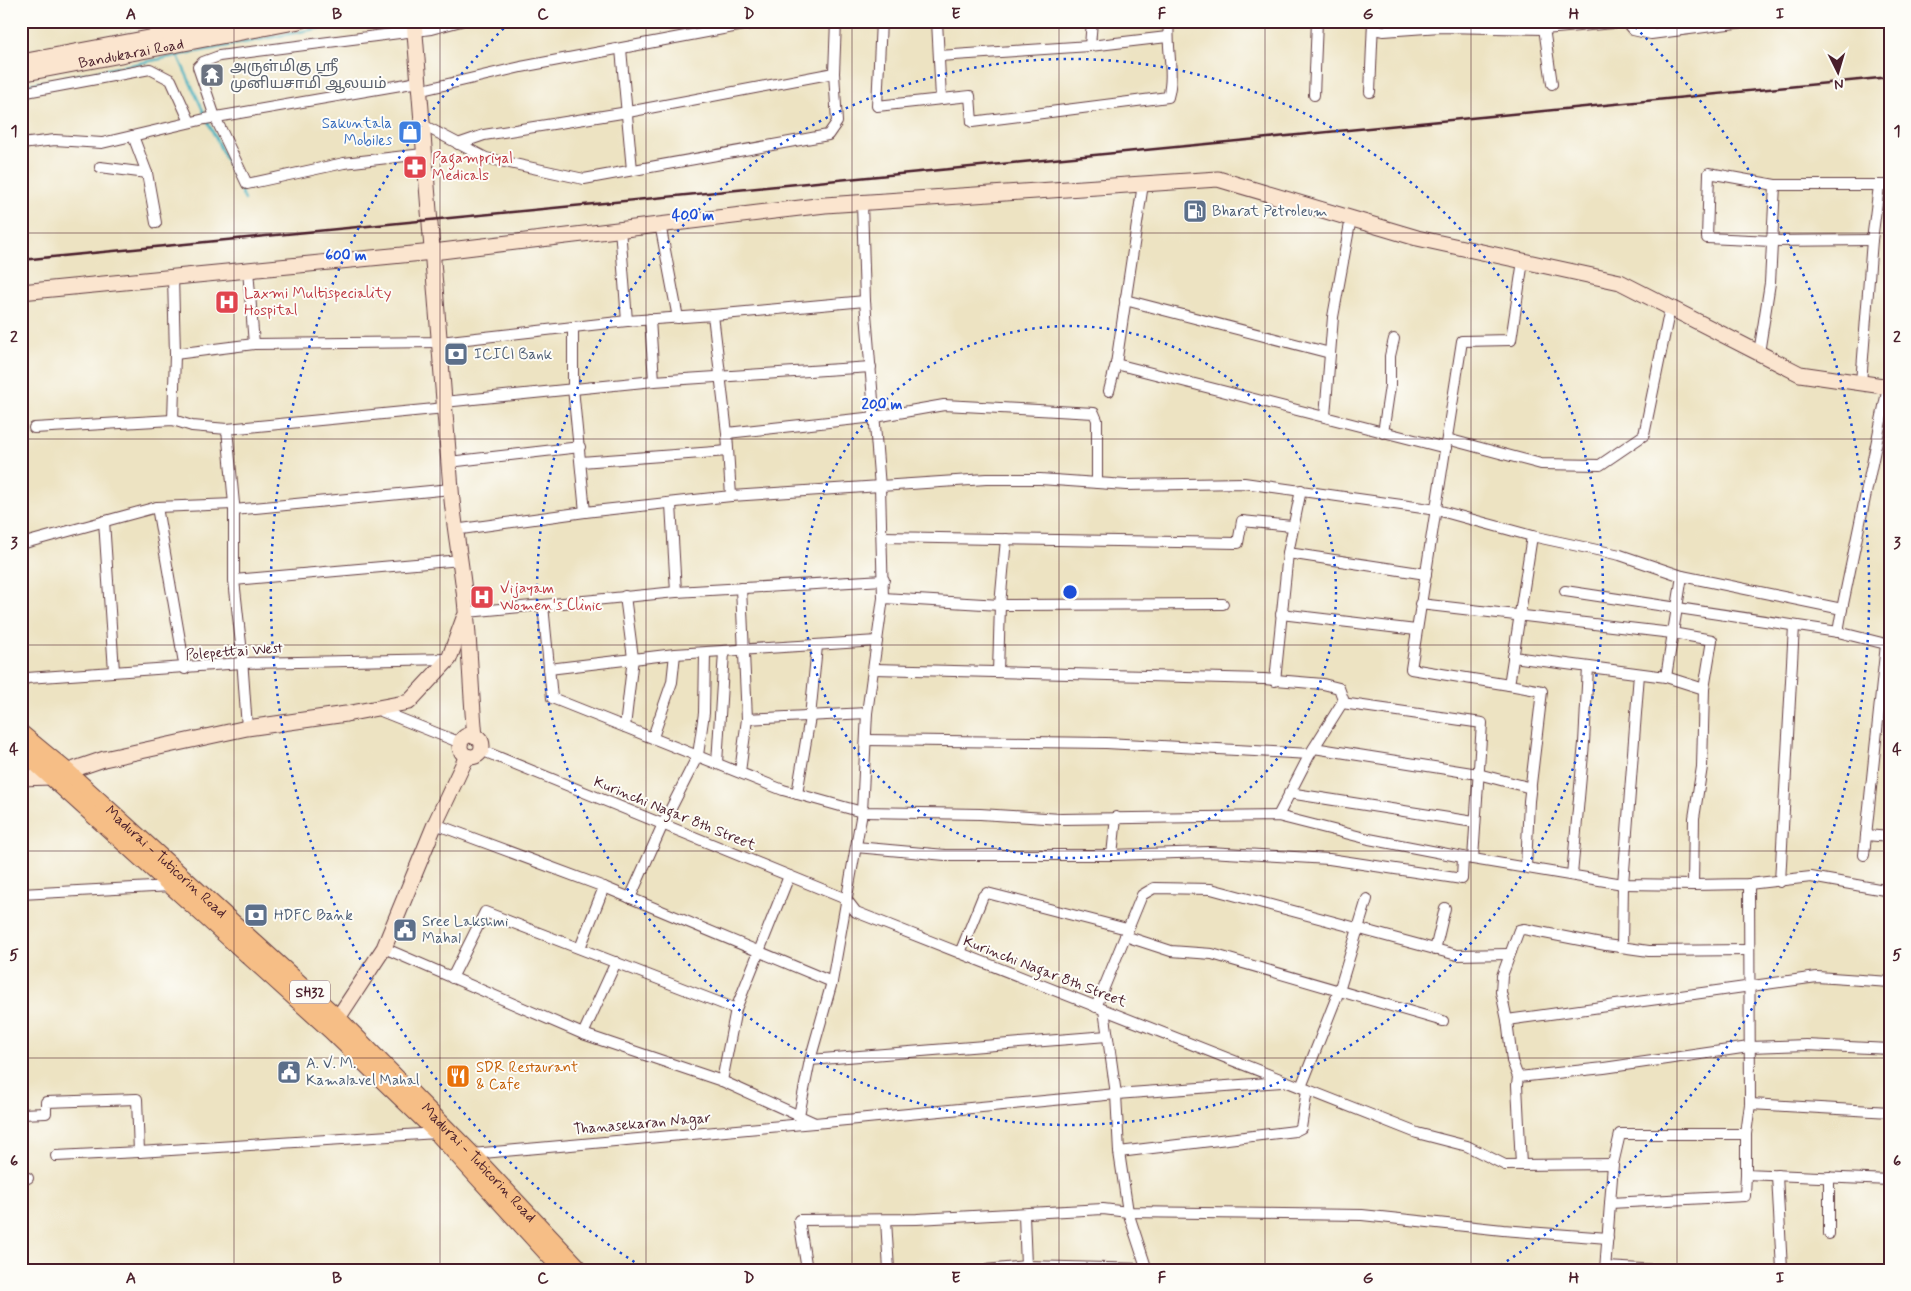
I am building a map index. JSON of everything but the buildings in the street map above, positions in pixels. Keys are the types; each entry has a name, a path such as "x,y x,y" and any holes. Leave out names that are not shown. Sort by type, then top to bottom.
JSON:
{"main road":[{"name":"Madurai - Tuticorin Road","path":"21,733 67,771 472,1154 580,1270"},
{"name":"Madurai - Tuticorin Road","path":"21,750 172,886 334,1024 562,1270"}],"street":[{"name":"Bandukarai Road","path":"21,62 174,28 239,21"},
{"name":"Bandukarai Road","path":"21,74 300,21"},
{"path":"423,154 344,163 247,184 211,118 198,67 203,62 220,56 414,25 461,21"},
{"path":"21,144 55,140 102,143 211,118 418,87 765,21"},
{"path":"421,124 486,158 570,177 596,178 828,135 837,122 834,73 836,21"},
{"path":"881,21 878,106 970,96 972,122 1168,97 1171,87 1167,37 1169,21"},
{"path":"937,21 941,98"},
{"path":"1090,46 1092,21"},
{"path":"1314,95 1317,21"},
{"path":"1370,92 1373,25 1384,31 1440,27 1625,22 1633,30 1651,34 1751,21"},
{"path":"334,1024 384,948 435,824 471,746 466,612 461,560 454,530 450,489 414,25"},
{"path":"1543,25 1552,84"},
{"path":"939,56 1090,46 1167,37"},
{"path":"621,49 632,170"},
{"path":"21,93 150,69 171,80 190,122"},
{"path":"458,144 484,135 628,112 834,73"},
{"path":"133,136 148,173 156,223"},
{"path":"100,167 148,173"},
{"path":"1861,382 1872,240 1884,186 1775,185 1708,173 1707,238 1772,241 1872,240"},
{"path":"21,292 433,252 620,228 862,202 1218,179 1417,238 1620,282 1800,374 1889,387 1838,632"},
{"path":"1109,391 1116,364 1143,184"},
{"path":"1759,353 1770,283 1775,185"},
{"path":"798,1114 810,1060 832,982 862,812 867,713 883,598 880,487 865,301 862,202"},
{"path":"1325,416 1333,317 1351,218"},
{"path":"660,224 678,318"},
{"path":"620,228 627,321"},
{"path":"1523,261 1512,340 1462,341 1411,669 1542,691 1531,788 1526,867"},
{"path":"248,270 254,344"},
{"path":"173,277 175,354 173,420"},
{"path":"1125,300 1330,352"},
{"path":"175,354 254,344 440,342 627,321 865,301"},
{"path":"1116,364 1325,416 1383,433 1541,464 1600,465 1644,435 1670,308"},
{"path":"713,315 728,433 731,496"},
{"path":"650,320 654,381"},
{"path":"573,327 573,388 585,512"},
{"path":"1383,433 1390,386 1390,356 1394,339"},
{"path":"34,428 173,420 192,426 227,429 444,405 573,388 871,367"},
{"path":"728,433 875,417 944,405 1094,413 1096,420 1097,483"},
{"path":"227,429 234,507 234,580 247,728"},
{"path":"449,462 580,447"},
{"path":"581,462 728,451"},
{"path":"454,530 585,512 731,496 986,479 1040,479 1097,483 1244,483 1437,510 1532,536 1620,555 1682,576 1842,610"},
{"path":"21,544 157,507 234,507 450,489"},
{"path":"1275,681 1288,553 1292,526 1301,490"},
{"path":"671,504 676,592"},
{"path":"157,507 185,669"},
{"path":"104,521 114,671"},
{"path":"882,537 1238,543 1242,521 1292,526"},
{"path":"1509,685 1532,536"},
{"path":"998,672 1000,605 1006,539"},
{"path":"1288,553 1426,574"},
{"path":"234,580 461,560"},
{"path":"1666,677 1682,576"},
{"path":"466,612 676,592 884,580"},
{"path":"740,772 747,719 741,588"},
{"path":"1565,591 1838,632 1888,644 1864,855"},
{"path":"625,596 633,658 625,727"},
{"path":"883,598 1000,605 1223,604"},
{"path":"543,604 552,698 797,794 862,812 980,814 1061,819 1278,816 1369,839 1623,884 1693,886 1749,884 1812,877 1890,890"},
{"path":"1420,604 1672,633 1712,640 1704,689 1702,767 1694,818 1693,886"},
{"path":"21,778 51,776 104,759 247,728 409,702 449,658 466,612"},
{"path":"1281,614 1416,630"},
{"path":"1780,882 1794,626"},
{"path":"549,669 675,654 816,646 877,640"},
{"path":"797,794 810,717 816,646"},
{"path":"717,763 724,652"},
{"path":"630,898 663,824 698,755 704,713 705,653"},
{"path":"653,737 672,682 675,654"},
{"path":"1513,657 1666,677 1704,689"},
{"name":"Polepettai West","path":"21,682 27,678 114,671 185,669 242,663 449,658"},
{"path":"1572,876 1584,743 1588,667"},
{"path":"874,669 1297,681 1339,688 1343,699 1342,704 1312,751 1278,816"},
{"path":"1622,947 1623,884 1639,674"},
{"path":"856,847 946,855 1112,855 1209,852 1329,859 1462,879 1468,858 1474,822 1482,723 1342,704"},
{"name":"Kurinchi Nagar 8th Street","path":"376,708 846,899 856,912 1417,1133 1467,1146 1505,1164 1613,1164"},
{"path":"747,719 867,713"},
{"path":"866,740 1106,744 1312,751 1478,774 1531,788"},
{"path":"1289,793 1474,822"},
{"path":"1112,855 1116,817"},
{"path":"435,824 604,887 832,982"},
{"path":"1866,835 1890,837"},
{"path":"722,1081 736,1009 788,876"},
{"path":"1610,1203 1745,1196 1746,1134 1750,1104 1749,884"},
{"path":"21,894 172,886"},
{"path":"580,948 604,887"},
{"path":"985,1270 1026,1266 1147,1269 1128,1212 1119,1152 1116,1094 1107,1036 1100,1008 1126,933 1142,895 1147,890 1154,888 1211,889 1457,955 1509,954"},
{"path":"960,953 983,896 993,892 1126,933 1171,951 1212,954 1443,1021"},
{"path":"1119,1152 1295,1131 1301,1128 1304,1089 1339,991 1367,900"},
{"path":"1435,950 1444,908"},
{"path":"452,978 485,912 736,1009"},
{"path":"1521,1164 1518,1077 1512,1061 1507,1020 1501,992 1502,976 1519,930 1524,929 1650,951 1748,950"},
{"path":"384,948 583,1034 722,1081 815,1123"},
{"path":"583,1034 616,962"},
{"path":"1507,1020 1817,977 1890,982"},
{"path":"810,1060 1107,1036"},
{"path":"1518,1077 1604,1068 1749,1047 1806,1045 1890,1049"},
{"name":"Thanasekaran Nagar","path":"472,1154 1116,1094 1287,1082"},
{"path":"21,1114 46,1113 46,1102 137,1099 139,1152"},
{"path":"1750,1104 1890,1112"},
{"path":"56,1156 437,1133"},
{"path":"1660,1270 1605,1268 1613,1164 1620,1134 1746,1134"},
{"path":"1746,1174 1890,1180"},
{"path":"1777,1175 1782,1270"},
{"path":"1829,1177 1829,1234"},
{"path":"807,1270 799,1220 886,1220 1103,1210 1128,1212 1362,1215 1503,1230 1608,1238"},
{"path":"1024,1215 1026,1266"},
{"path":"886,1220 889,1270"}],"waterway":[{"path":"21,86 356,21"},
{"path":"178,56 206,117"},
{"path":"208,122 245,200"}],"railway":[{"path":"21,260 1890,77"}],"place":[{"name":"அருள்மிகு ஶ்ரீ முனியசாமி ஆலயம்","path":"212,75"},
{"name":"Sakuntala Mobiles","path":"410,132"},
{"name":"Pagampriyal Medicals","path":"415,167"},
{"name":"Bharat Petroleum","path":"1195,211"},
{"name":"Laxmi Multispeciality Hospital","path":"227,302"},
{"name":"ICICI Bank","path":"456,354"},
{"name":"Vijayam Women's Clinic","path":"482,597"},
{"name":"HDFC Bank","path":"256,915"},
{"name":"Sree Lakshmi Mahal","path":"405,930"},
{"name":"A. V. M. Kamalavel Mahal","path":"289,1072"},
{"name":"SDR Restaurant & Cafe","path":"458,1076"}]}
